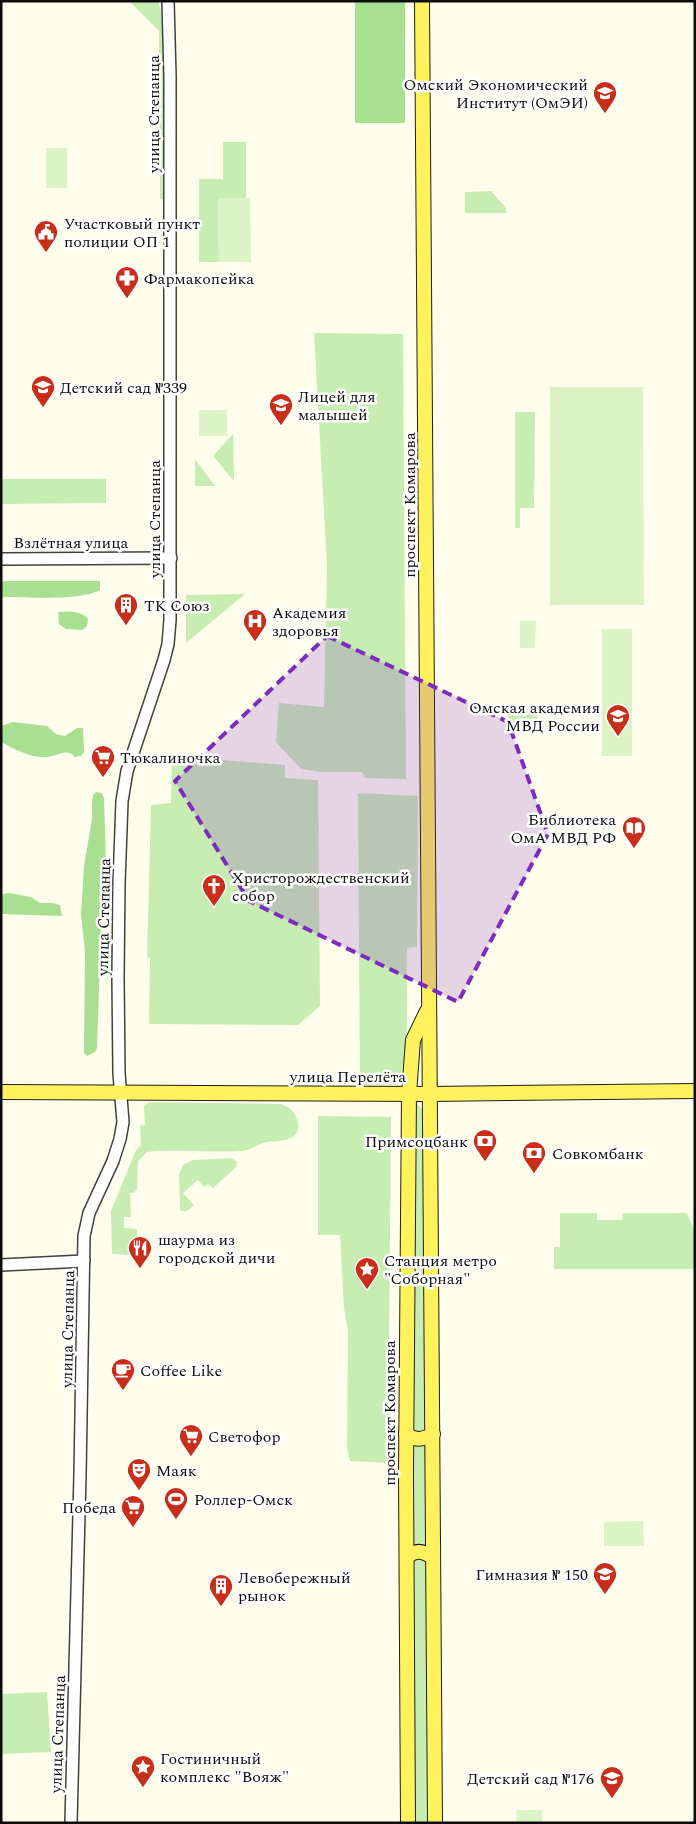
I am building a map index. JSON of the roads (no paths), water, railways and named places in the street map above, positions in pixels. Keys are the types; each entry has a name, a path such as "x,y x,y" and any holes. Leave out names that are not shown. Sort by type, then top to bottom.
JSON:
{"main road":[{"name":"проспект Комарова","path":"422,1 435,1823"},
{"name":"проспект Комарова","path":"408,1823 406,1434 409,1094 413,1040 429,1008"},
{"name":"улица Перелёта","path":"1,1092 430,1094 695,1091"},
{"path":"406,1434 416,1439 427,1438 433,1434"},
{"path":"407,1557 416,1551 433,1558"}],"street":[{"name":"улица Степанца","path":"71,1823 81,1446 84,1236 89,1213 113,1161 123,1122 119,1073 118,967 122,801 127,771 168,644 171,558 170,70 166,4"},
{"name":"Взлётная улица","path":"1,559 171,558"},
{"path":"1,1265 84,1260"}],"place":[{"name":"Омский Экономический Институт (ОмЭИ)","path":"605,114"},
{"name":"Участковый пункт полиции ОП 1","path":"46,253"},
{"name":"Фармакопейка","path":"127,299"},
{"name":"Детский сад №339","path":"43,408"},
{"name":"Лицей для малышей","path":"281,426"},
{"name":"ТК Союз","path":"126,626"},
{"name":"Академия здоровья","path":"255,642"},
{"name":"Омская академия МВД России","path":"618,737"},
{"name":"Тюкалиночка","path":"103,778"},
{"name":"Библиотека ОмА МВД РФ","path":"634,849"},
{"name":"Христорождественский собор","path":"214,907"},
{"name":"Примсоцбанк","path":"485,1162"},
{"name":"Совкомбанк","path":"534,1174"},
{"name":"шаурма из городской дичи","path":"140,1269"},
{"name":"Станция метро \"Соборная\"","path":"367,1290"},
{"name":"Coffee Like","path":"123,1391"},
{"name":"Светофор","path":"191,1457"},
{"name":"Маяк","path":"139,1491"},
{"name":"Роллер-Омск","path":"176,1520"},
{"name":"Победа","path":"133,1528"},
{"name":"Гимназия № 150","path":"605,1595"},
{"name":"Левобережный рынок","path":"221,1607"},
{"name":"Гостиничный комплекс \"Вояж\"","path":"143,1788"},
{"name":"Детский сад №176","path":"612,1799"}]}
